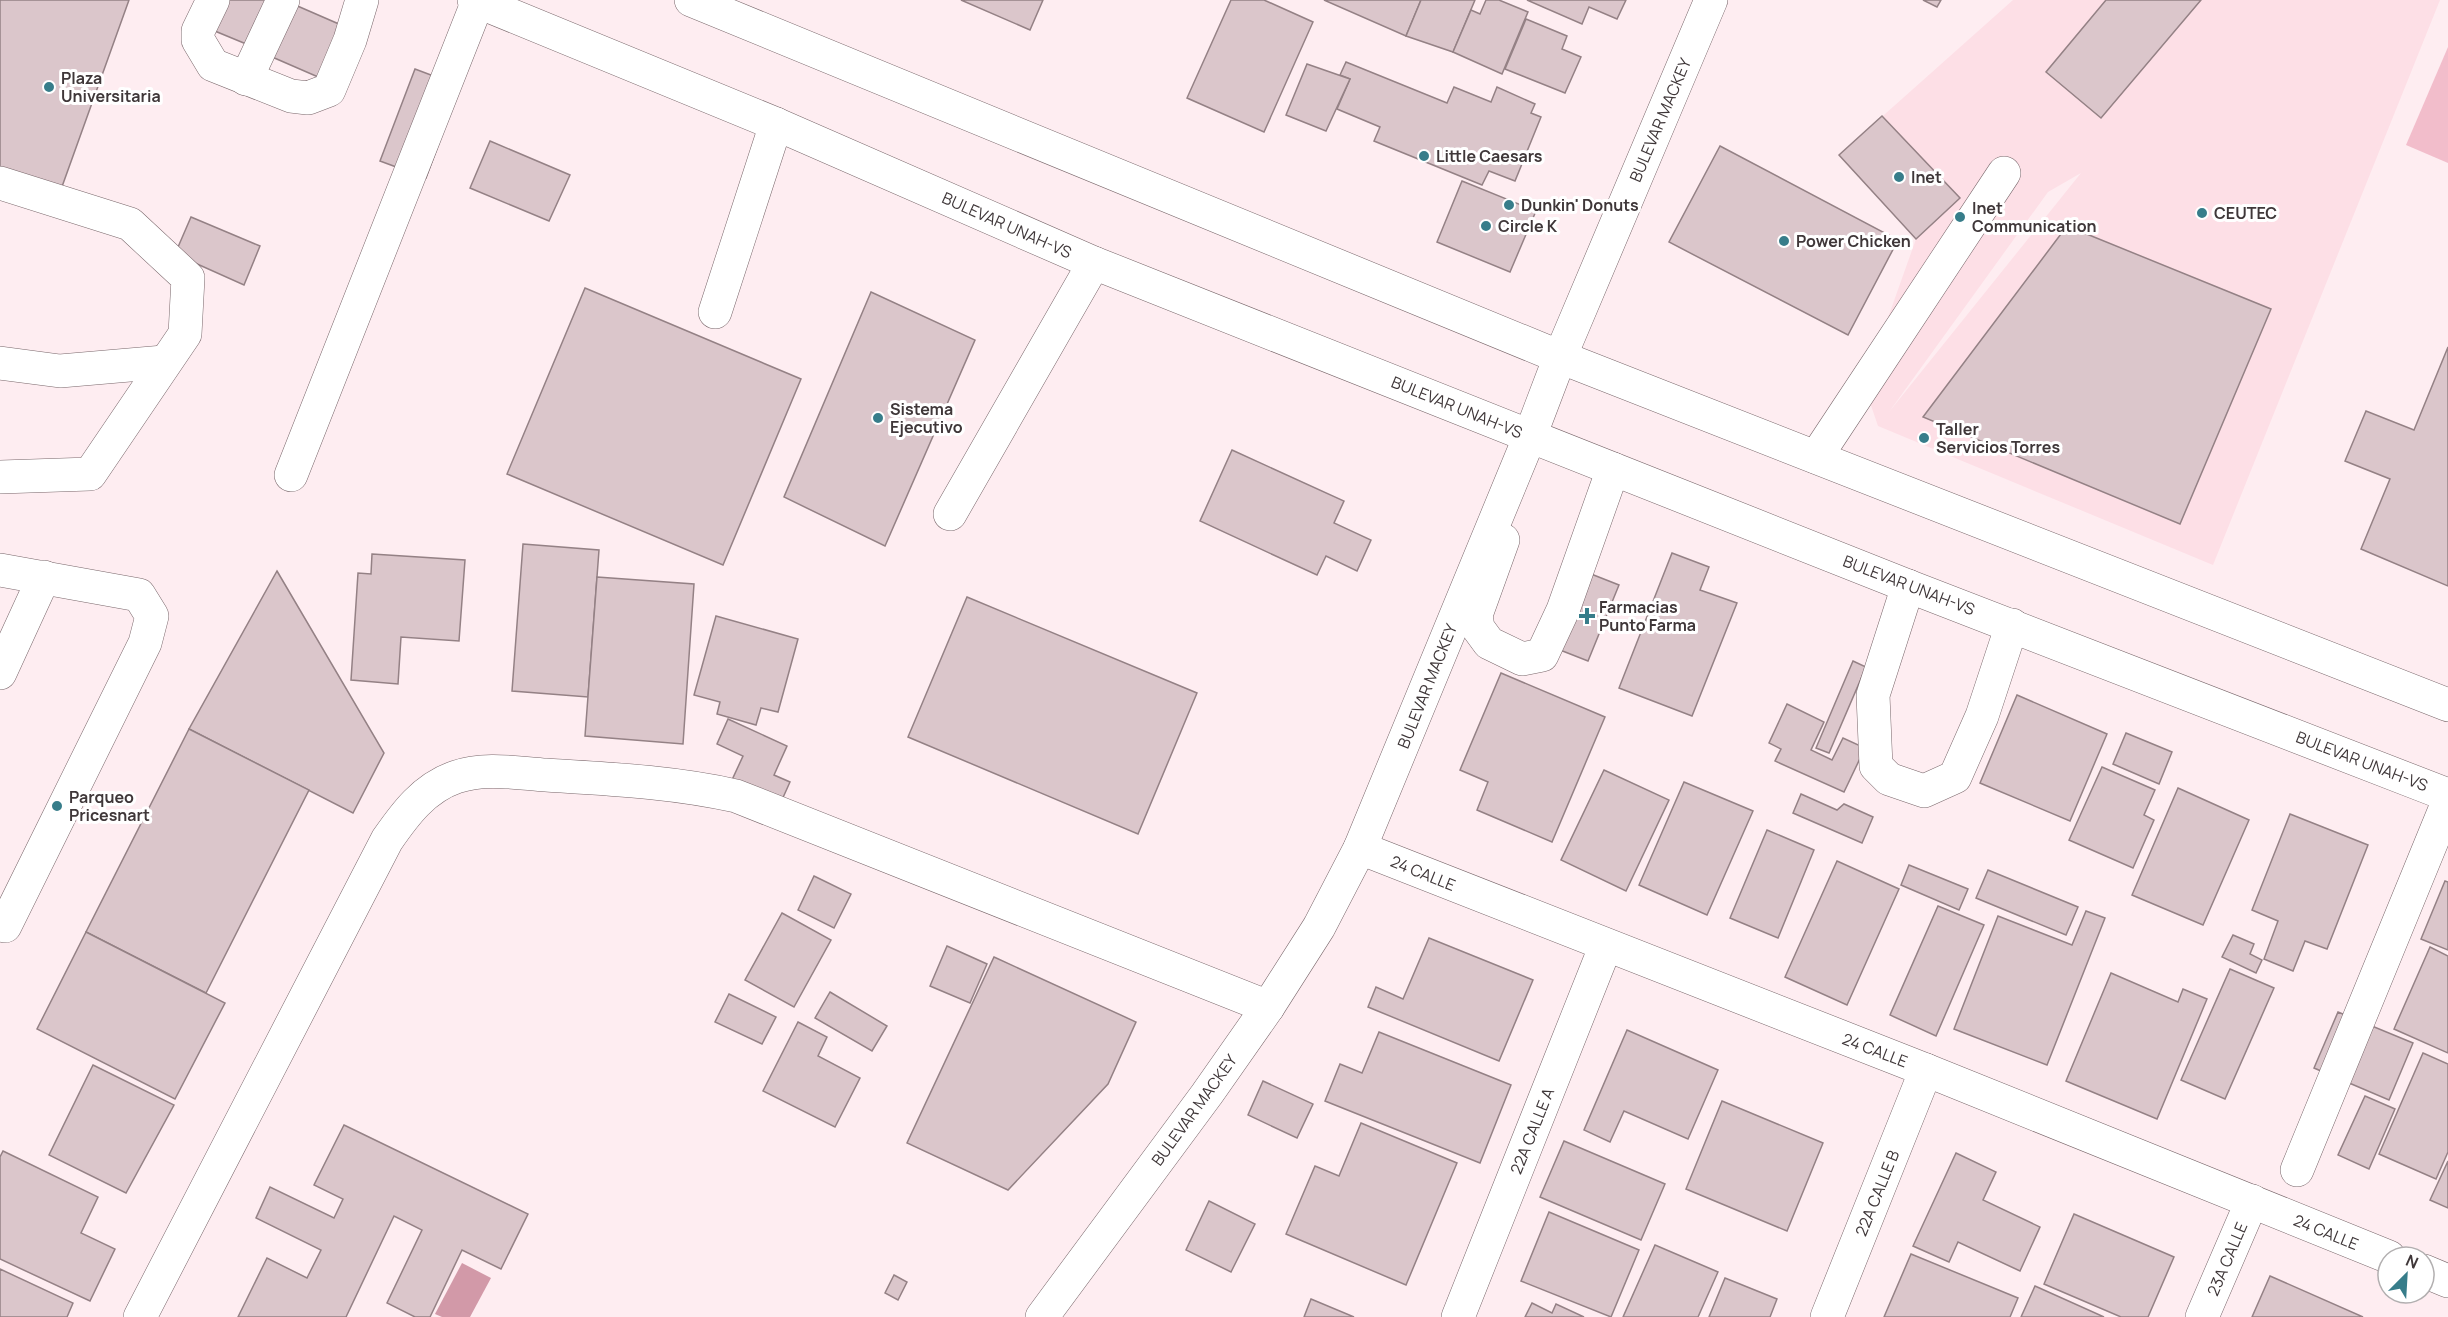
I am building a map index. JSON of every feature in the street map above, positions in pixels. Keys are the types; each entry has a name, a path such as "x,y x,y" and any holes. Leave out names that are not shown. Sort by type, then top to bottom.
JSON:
{"main road":[{"path":"213,0 198,31 198,40 213,65 291,96 308,98 329,90 350,40 362,0"},
{"path":"246,79 284,0"},
{"path":"691,0 1560,357 2448,705"},
{"name":"BULEVAR MACKEY","path":"1042,1317 1207,1094 1268,1007 1319,927 1360,848 1537,439 1560,357 1711,0"},
{"path":"291,475 476,1"},
{"name":"BULEVAR UNAH-VS","path":"476,1 776,124 1094,263 1908,586 2448,795"},
{"path":"715,312 776,124"},
{"path":"1816,458 2004,173"},
{"path":"0,183 130,224 188,278 185,334 90,474 0,477"},
{"path":"950,514 1094,263"},
{"path":"0,363 60,371 164,362"},
{"path":"1537,439 1476,615 1478,628 1489,643 1522,659 1542,655 1563,610 1613,469"},
{"path":"0,570 139,595 152,616 145,643 2,929"},
{"path":"0,673 44,577"},
{"path":"1908,586 1873,695 1876,766 1889,779 1924,791 1955,777 1982,716 2012,625"},
{"path":"140,1317 387,840 404,814 429,790 456,777 486,771 602,778 694,786 736,796 1268,1007"},
{"path":"2297,1170 2448,801"},
{"name":"24 CALLE","path":"1360,848 1926,1070 2376,1252"},
{"name":"22A CALLE A","path":"1458,1317 1606,945"},
{"name":"22A CALLE B","path":"1827,1317 1926,1070"},
{"name":"23A CALLE","path":"2202,1317 2252,1201"}],"shaded area":[{"name":"CEUTEC","path":"2013,0 2440,0 2213,565 1878,426 1864,385 1916,239 1839,155","holes":["2081,173 1889,412 2048,192"]},
{"path":"2448,47 2448,163 2406,145"},
{"path":"462,1263 491,1278 470,1317 442,1317 435,1314"}],"building":[{"name":"Plaza Universitaria","path":"0,0 129,0 59,195 0,174"},
{"path":"223,0 271,0 251,46 210,29"},
{"path":"961,0 1043,0 1030,30"},
{"path":"1231,0 1264,0 1313,22 1264,132 1187,98"},
{"path":"1324,0 1421,0 1406,36"},
{"path":"1421,0 1475,0 1453,52 1406,36"},
{"path":"1486,0 1499,0 1528,12 1502,74 1453,52 1471,10 1480,14"},
{"path":"1527,0 1626,0 1617,19 1589,7 1582,24"},
{"path":"1923,0 1941,0 1937,7"},
{"path":"2106,0 2201,0 2101,118 2046,72"},
{"path":"286,1 348,28 325,80 263,53"},
{"path":"1526,19 1567,36 1562,49 1581,57 1565,93 1505,69"},
{"path":"1346,62 1447,103 1454,87 1491,102 1497,87 1535,104 1531,113 1541,117 1515,181 1489,171 1482,185 1374,141 1380,127 1337,109 1350,79 1340,75"},
{"path":"1307,64 1350,79 1326,131 1286,115"},
{"path":"415,69 460,86 426,178 380,161"},
{"name":"Inet","path":"1882,116 1960,198 1916,239 1839,155"},
{"path":"490,141 570,175 549,221 470,188"},
{"name":"Power Chicken","path":"1720,146 1898,240 1848,335 1669,242"},
{"name":"Circle K","path":"1462,181 1536,211 1510,272 1437,242"},
{"path":"191,217 260,246 244,285 175,254"},
{"path":"2067,226 2271,309 2180,524 1923,417"},
{"path":"585,288 801,379 723,565 507,474"},
{"path":"871,292 975,340 885,546 784,497"},
{"path":"2448,347 2448,586 2361,549 2390,479 2345,461 2366,411 2414,430"},
{"path":"1232,450 1344,501 1334,523 1371,540 1357,571 1326,556 1317,575 1200,521"},
{"path":"523,544 599,550 588,697 512,691"},
{"path":"1672,553 1709,567 1700,590 1737,603 1692,716 1619,688"},
{"path":"372,554 465,560 459,641 401,637 398,684 351,680 358,573 371,574"},
{"path":"277,571 384,753 353,813 189,729"},
{"name":"Farmacias Punto Farma","path":"1586,572 1619,585 1588,661 1555,648"},
{"path":"597,577 694,584 683,744 585,736"},
{"path":"967,597 1197,693 1138,834 908,737"},
{"path":"716,616 798,639 778,712 761,708 756,725 717,714 720,702 694,695"},
{"path":"1853,661 1866,667 1829,753 1816,748"},
{"path":"1501,673 1605,717 1552,842 1477,810 1488,782 1460,770"},
{"path":"2017,695 2107,734 2070,821 1980,783"},
{"path":"1787,704 1824,722 1811,750 1832,760 1843,738 1865,748 1844,792 1775,761 1781,749 1769,743"},
{"path":"728,719 787,746 774,775 790,782 781,802 732,780 743,756 717,744"},
{"path":"189,729 309,790 206,993 86,932"},
{"path":"2126,733 2172,752 2159,784 2113,764"},
{"path":"2102,767 2155,790 2144,815 2154,820 2133,868 2069,840"},
{"path":"1604,770 1669,800 1626,891 1561,860"},
{"path":"1684,782 1753,811 1707,915 1639,885"},
{"path":"2178,788 2249,820 2203,925 2132,895"},
{"path":"1801,794 1837,810 1844,804 1873,817 1862,843 1793,813"},
{"path":"2290,814 2368,845 2327,949 2305,941 2293,971 2264,959 2278,921 2252,910"},
{"path":"1767,830 1814,850 1778,938 1730,918"},
{"path":"1837,861 1899,889 1847,1005 1785,977"},
{"path":"1909,865 1968,889 1959,910 1901,885"},
{"path":"1988,870 2078,907 2066,935 1976,898"},
{"path":"814,876 851,894 834,928 798,910"},
{"path":"2445,881 2448,882 2448,950 2421,939"},
{"path":"1938,906 1984,925 1936,1036 1890,1015"},
{"path":"2086,911 2105,918 2047,1065 1954,1029 1998,916 2072,945"},
{"path":"782,913 831,940 794,1007 745,980"},
{"path":"86,932 225,1003 175,1099 37,1029"},
{"path":"2233,935 2254,944 2250,954 2262,960 2256,973 2222,957"},
{"path":"1429,938 1533,980 1499,1061 1368,1007 1376,987 1403,999"},
{"path":"947,946 987,964 970,1003 930,986"},
{"path":"2430,947 2448,956 2448,1053 2394,1029"},
{"path":"994,957 1136,1022 1108,1084 1008,1190 907,1143"},
{"path":"2230,969 2274,988 2225,1099 2181,1080"},
{"path":"2111,973 2178,1002 2183,989 2207,999 2157,1119 2066,1081"},
{"path":"830,992 887,1026 872,1051 815,1018"},
{"path":"729,994 776,1017 762,1044 715,1022"},
{"path":"2338,1012 2413,1043 2389,1100 2314,1068"},
{"path":"798,1022 827,1037 818,1056 860,1078 835,1127 763,1091"},
{"path":"1627,1030 1718,1070 1688,1139 1624,1111 1610,1142 1584,1130"},
{"path":"1379,1032 1511,1085 1480,1163 1325,1101 1340,1064 1362,1073"},
{"path":"2423,1053 2448,1064 2448,1152 2436,1179 2379,1154"},
{"path":"93,1065 174,1105 126,1193 49,1155"},
{"path":"1263,1081 1313,1104 1297,1138 1248,1115"},
{"path":"2365,1096 2395,1109 2369,1169 2338,1155"},
{"path":"1722,1101 1823,1143 1787,1231 1686,1189"},
{"path":"1361,1123 1457,1163 1406,1285 1286,1234 1315,1166 1339,1176"},
{"path":"344,1125 528,1214 501,1269 462,1250 430,1317 415,1317 387,1303 422,1230 394,1216 346,1317 238,1317 267,1258 307,1278 321,1250 256,1218 270,1187 334,1218 343,1199 314,1185"},
{"path":"1564,1141 1665,1184 1641,1240 1540,1197"},
{"path":"3,1151 98,1197 81,1233 115,1249 90,1301 0,1259 0,1157"},
{"path":"1956,1153 1996,1172 1983,1200 2040,1227 2020,1271 1958,1242 1949,1262 1913,1246"},
{"path":"2448,1161 2448,1208 2430,1200"},
{"path":"1209,1201 1255,1224 1231,1272 1186,1250"},
{"path":"1549,1212 1639,1250 1611,1317 1521,1281"},
{"path":"2074,1214 2174,1257 2148,1317 2121,1317 2044,1284"},
{"path":"1655,1245 1718,1272 1698,1317 1623,1317"},
{"path":"1911,1254 2018,1298 2010,1317 1884,1317"},
{"path":"0,1269 73,1303 67,1317 0,1317"},
{"path":"894,1275 907,1282 898,1300 885,1293"},
{"path":"2270,1276 2363,1317 2252,1317"},
{"path":"1725,1278 1777,1299 1770,1317 1709,1317"},
{"path":"2035,1286 2104,1317 2021,1317"},
{"path":"1311,1299 1354,1317 1304,1317"},
{"path":"1532,1303 1552,1313 1556,1304 1584,1317 1525,1317"}],"place":[{"name":"Plaza Universitaria","path":"49,87"},
{"name":"Little Caesars","path":"1424,156"},
{"name":"Inet","path":"1899,177"},
{"name":"Dunkin' Donuts","path":"1509,205"},
{"name":"CEUTEC","path":"2202,213"},
{"name":"Inet Communication","path":"1960,217"},
{"name":"Circle K","path":"1486,226"},
{"name":"Power Chicken","path":"1784,241"},
{"name":"Sistema Ejecutivo","path":"878,418"},
{"name":"Taller Servicios Torres","path":"1924,438"},
{"name":"Farmacias Punto Farma","path":"1587,616"},
{"name":"Parqueo Pricesnart","path":"57,806"}]}
